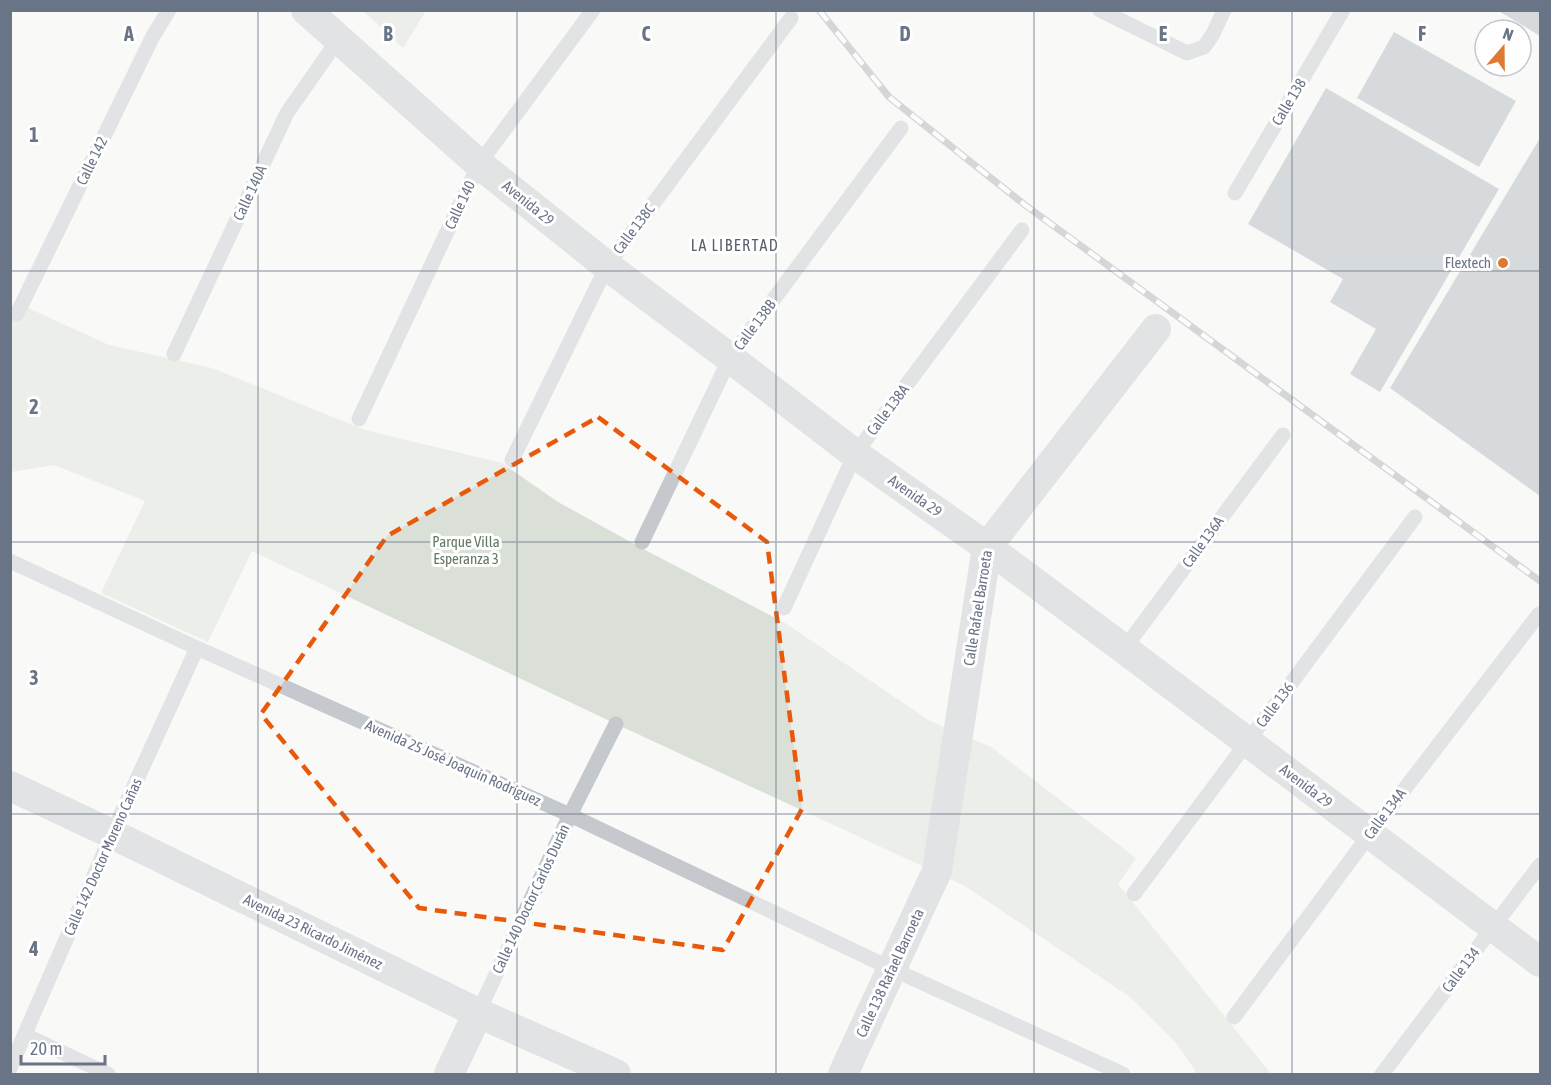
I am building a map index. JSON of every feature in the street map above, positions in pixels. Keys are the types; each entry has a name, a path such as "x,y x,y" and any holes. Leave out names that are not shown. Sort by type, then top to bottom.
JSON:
{"street":[{"name":"Avenida 29","path":"306,10 479,164 607,266 855,454 987,547 1540,962"},
{"name":"Calle Rafael Barroeta","path":"937,871 987,547 1156,329"},
{"name":"Avenida 23 Ricardo Jiménez","path":"10,786 478,1013 616,1074"},
{"name":"Calle 138 Rafael Barroeta","path":"843,1074 937,871"},
{"name":"Calle 140 Doctor Carlos Durán","path":"449,1074 478,1013"}],"lane":[{"name":"Calle 142","path":"17,314 153,36 169,10"},
{"name":"Calle 140","path":"359,419 479,164 593,10"},
{"path":"1100,10 1186,53 1204,47 1214,34 1224,10"},
{"name":"Calle 138","path":"1235,194 1343,10"},
{"name":"Calle 138C","path":"512,460 607,266 791,18"},
{"name":"Calle 140A","path":"174,354 287,113 338,40"},
{"name":"Calle 138B","path":"642,542 730,358 902,128"},
{"name":"Calle 138A","path":"784,608 855,454 1022,230"},
{"name":"Calle 136A","path":"1124,649 1282,435"},
{"name":"Calle 136","path":"1134,894 1415,517"},
{"name":"Avenida 25 José Joaquín Rodríguez","path":"10,561 197,648 570,815 892,969 1123,1074"},
{"name":"Calle 134A","path":"1234,1017 1370,834 1539,614"},
{"name":"Calle 142 Doctor Moreno Cañas","path":"10,1068 112,834 197,648"},
{"name":"Calle 140 Doctor Carlos Durán","path":"478,1013 570,815 616,724"},
{"name":"Calle 134","path":"1382,1074 1540,865"},
{"path":"25,1035 108,1074"}],"highlighted area":[{"path":"598,417 767,542 802,809 723,950 419,908 261,714 387,536"}],"green space":[{"path":"363,11 426,11 403,48"},
{"name":"Parque Villa Esperanza 3","path":"26,307 109,345 212,368 365,430 502,463 558,502 785,623 930,721 991,747 1136,858 1118,884 1271,1074 1193,1074 1195,1070 1176,1043 1130,997 965,886 252,551 208,642 101,593 145,501 54,465 11,472 10,316 20,321"}],"building":[{"path":"1497,10 1540,10 1540,36 1533,32 1533,18 1510,18"},
{"path":"1394,32 1516,101 1479,167 1357,98"},
{"path":"1326,88 1499,189 1380,392 1350,374 1376,329 1330,302 1343,279 1248,224"},
{"name":"Flextech","path":"1540,138 1540,496 1390,388"}],"railway":[{"path":"819,10 889,97 1025,205 1540,581"}],"place":[{"name":"Flextech","path":"1503,263"}],"district":[{"name":"LA LIBERTAD","path":"735,245"}]}
